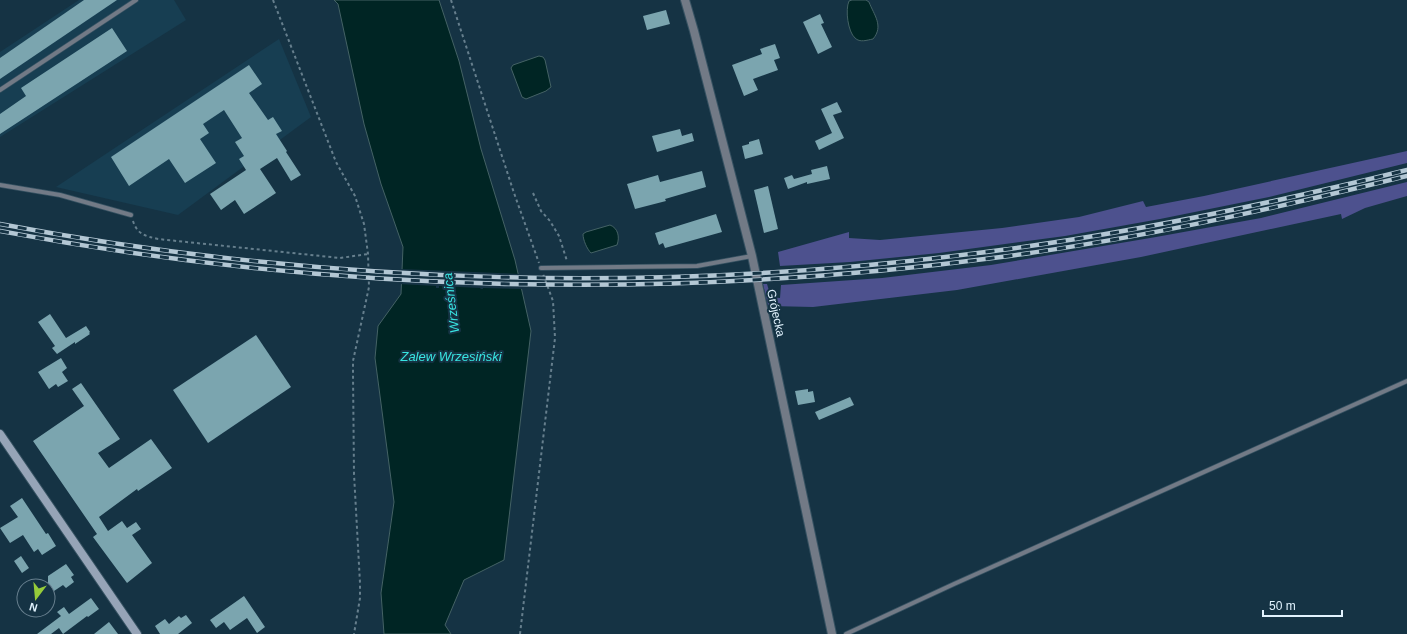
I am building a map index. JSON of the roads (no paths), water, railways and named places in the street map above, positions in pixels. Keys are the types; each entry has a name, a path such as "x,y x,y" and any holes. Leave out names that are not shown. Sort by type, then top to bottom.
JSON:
{"street":[{"name":"Grójecka","path":"685,0 752,256 832,634"},
{"path":"0,434 137,634"}],"lane":[{"path":"0,90 136,0"},
{"path":"0,185 60,196 130,215"},
{"path":"541,268 697,266 752,256"},
{"path":"846,634 1407,381"}],"water":[{"name":"Zalew Wrzesiński","path":"334,0 439,0 459,61 481,149 515,260 531,331 504,560 464,580 445,625 451,634 384,634 381,593 394,502 375,358 378,326 401,294 403,247 381,184 364,124 338,4"},
{"path":"866,0 869,2 878,25 878,30 873,39 864,41 857,40 853,35 849,26 847,15 849,1"},
{"path":"539,56 543,57 545,60 551,87 546,91 526,99 522,97 511,68 513,65"},
{"path":"610,225 615,228 618,233 617,245 591,253 588,249 583,234"}],"railway":[{"path":"0,224 124,245 249,261 374,271 500,277 625,278 751,274 876,264 1001,250 1103,235 1205,216 1407,170"},
{"path":"0,231 124,252 249,267 374,278 499,284 625,284 751,280 876,271 1052,250 1205,222 1407,176"}],"water label":[{"name":"Wrześnica","path":"451,303"}]}
